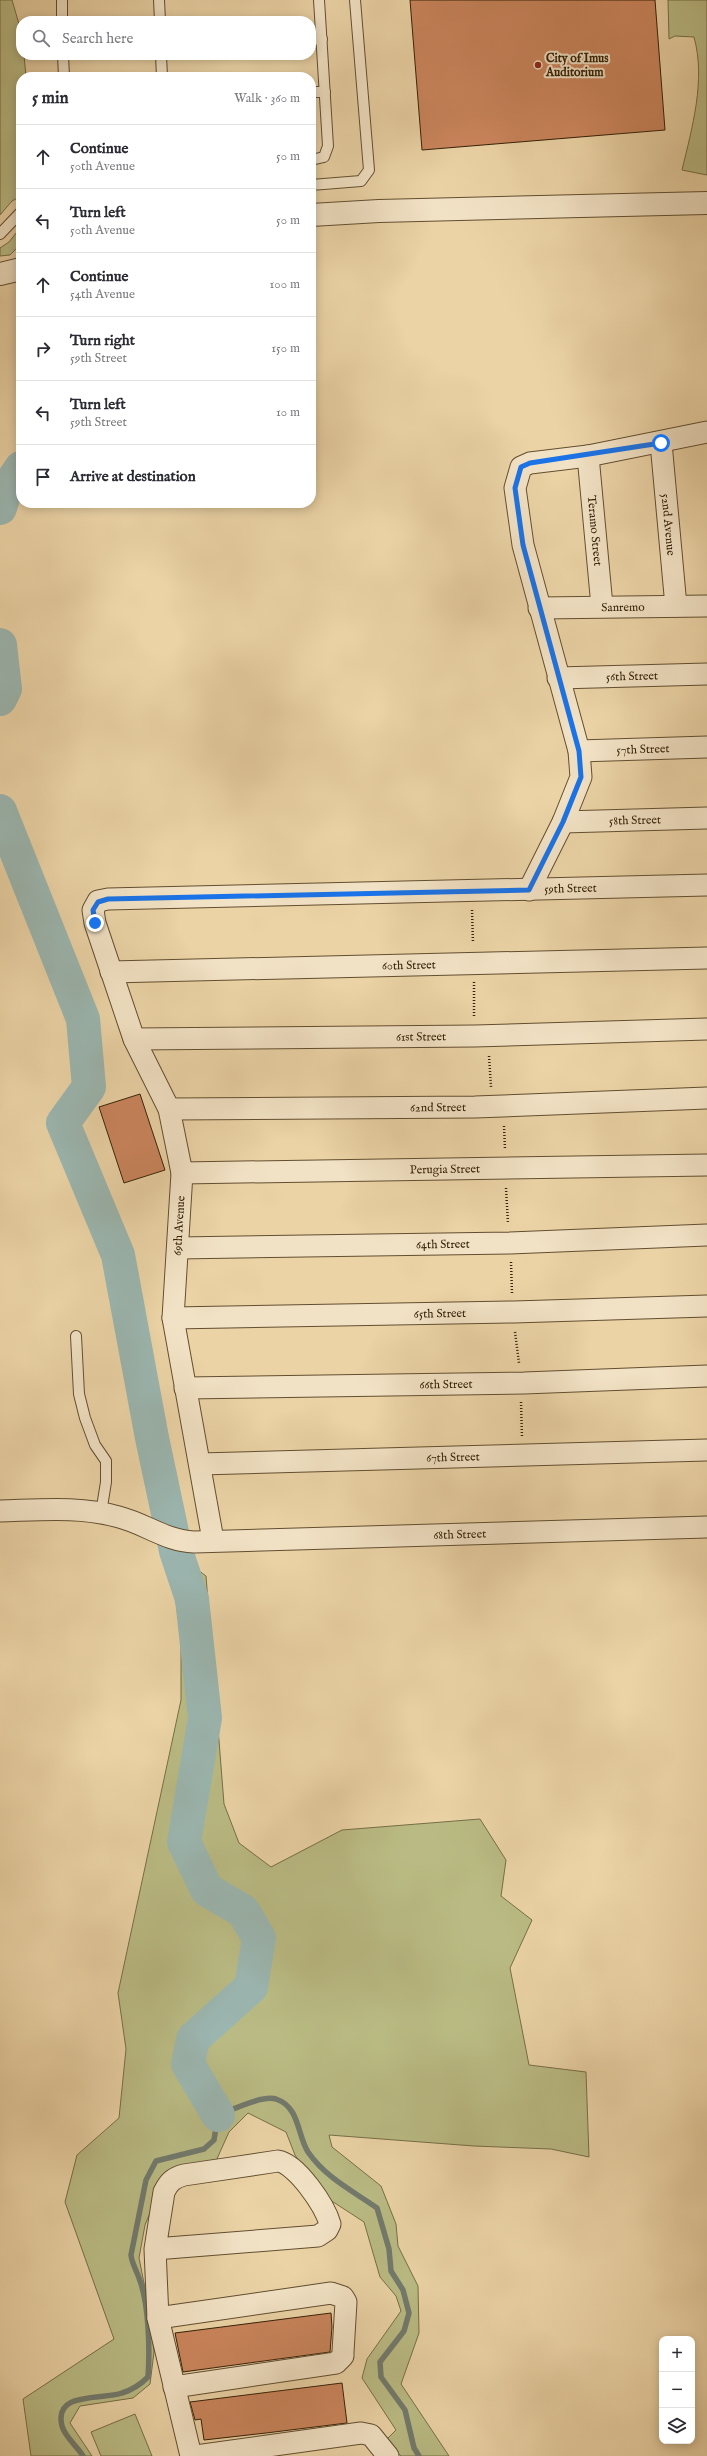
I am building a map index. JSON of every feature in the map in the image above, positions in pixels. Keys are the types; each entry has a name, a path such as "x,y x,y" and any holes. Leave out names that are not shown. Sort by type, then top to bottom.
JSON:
{"street":[{"path":"316,215 379,211 707,203"},
{"path":"0,274 16,270"},
{"path":"529,890 563,822 581,777 579,751 523,545 515,488 521,467 530,463 588,456 661,443 707,432"},
{"name":"52nd Avenue","path":"661,443 676,606"},
{"name":"Teramo Street","path":"588,456 602,606"},
{"name":"Sanremo","path":"539,608 602,606 707,606"},
{"name":"56th Street","path":"558,678 707,674"},
{"name":"57th Street","path":"579,751 707,747"},
{"name":"58th Street","path":"563,822 707,818"},
{"name":"59th Street","path":"95,923 93,910 98,902 108,899 529,890 707,884"},
{"name":"69th Avenue","path":"95,923 134,1039 169,1109 182,1173 173,1318 184,1388 200,1464 213,1540"},
{"name":"60th Street","path":"111,972 707,958"},
{"name":"61st Street","path":"134,1039 488,1035 707,1029"},
{"name":"62nd Street","path":"169,1109 497,1106 707,1098"},
{"name":"Perugia Street","path":"182,1173 707,1165"},
{"name":"64th Street","path":"178,1248 510,1243 707,1236"},
{"name":"65th Street","path":"173,1318 514,1312 707,1306"},
{"name":"66th Street","path":"184,1388 521,1383 707,1376"},
{"name":"67th Street","path":"200,1464 707,1450"},
{"path":"0,1510 75,1509 101,1513"},
{"name":"68th Street","path":"101,1513 133,1520 160,1535 182,1542 707,1527"},
{"path":"155,2249 318,2236 327,2230 330,2224 324,2209 293,2168 286,2162 278,2161 175,2178 168,2184 164,2192 155,2249 158,2318 191,2456"},
{"path":"158,2318 331,2293 343,2297 346,2302 344,2352 343,2356 336,2363 174,2387"},
{"path":"196,2456 361,2433 371,2435 388,2456"}],"lane":[{"path":"62,0 62,16"},
{"path":"159,0 160,16"},
{"path":"316,159 324,157 327,150 319,0"},
{"path":"316,185 361,181 369,170 355,0"},
{"path":"316,40 322,39"},
{"path":"64,60 64,72"},
{"path":"161,60 162,72"},
{"path":"316,92 325,92"},
{"path":"0,234 16,217"},
{"path":"76,1336 79,1394 85,1418 95,1445 106,1461 106,1482 101,1513"}],"path":[{"path":"488,1035 505,1168 514,1312 521,1383 522,1455"}],"green space":[{"path":"0,0 12,0 17,16 16,60 24,60 26,72 16,72 16,199 12,201 0,215"},
{"path":"668,0 707,0 707,175 682,170 696,104 699,70 694,37 675,36 669,39"},
{"path":"16,233 16,249 10,255 0,256 0,248 9,242"},
{"path":"194,1567 206,1576 224,1804 239,1843 271,1867 342,1830 480,1819 506,1860 501,1896 532,1920 510,1968 529,2065 586,2072 589,2157 551,2149 474,2146 329,2135 332,2147 381,2186 396,2224 398,2246 418,2286 419,2333 401,2384 449,2456 401,2456 386,2440 396,2430 362,2378 367,2359 401,2311 396,2296 380,2277 364,2222 321,2194 295,2155 286,2132 248,2113 229,2132 216,2161 167,2171 145,2225 139,2258 149,2308 154,2352 150,2384 133,2398 80,2406 70,2423 92,2456 31,2456 23,2399 114,2339 65,2202 77,2155 119,2118 126,2049 118,1993 181,1700 181,1637 171,1568"},
{"path":"135,2414 152,2456 101,2456 91,2432"}],"building":[{"name":"City of Imus Auditorium","path":"410,0 655,0 665,130 422,150"},
{"path":"140,1094 165,1170 124,1183 99,1107"},
{"path":"331,2313 332,2327 330,2352 183,2372 175,2333"},
{"path":"342,2383 347,2423 204,2440 201,2419 195,2420 190,2402"}],"waterway":[{"path":"0,508 5,492 16,476"},
{"path":"0,645 5,689 0,699"},
{"path":"0,811 83,1019 89,1087 63,1123 118,1255 152,1438 176,1551 192,1599 205,1718 184,1842 207,1890 243,1911 259,1938 251,1987 193,2039 188,2064 218,2115"},
{"path":"83,2456 66,2434 62,2426 61,2415 65,2407 72,2402 81,2399 126,2392 136,2387 148,2377 149,2340 147,2313 142,2288 131,2255 146,2180 156,2161 204,2149 214,2140 218,2115 255,2101 270,2098 276,2099 290,2108 297,2122 304,2145 315,2161 331,2177 377,2208 389,2249 391,2271 403,2290 409,2313 404,2331 380,2362 381,2377 405,2410 414,2448 419,2456"}],"place":[{"name":"City of Imus Auditorium","path":"538,65"}],"route":[{"path":"95,923 93,910 98,902 108,899 529,890 563,822 581,777 579,751 523,545 515,488 518,475 521,467 530,463 588,456 661,443"}]}
